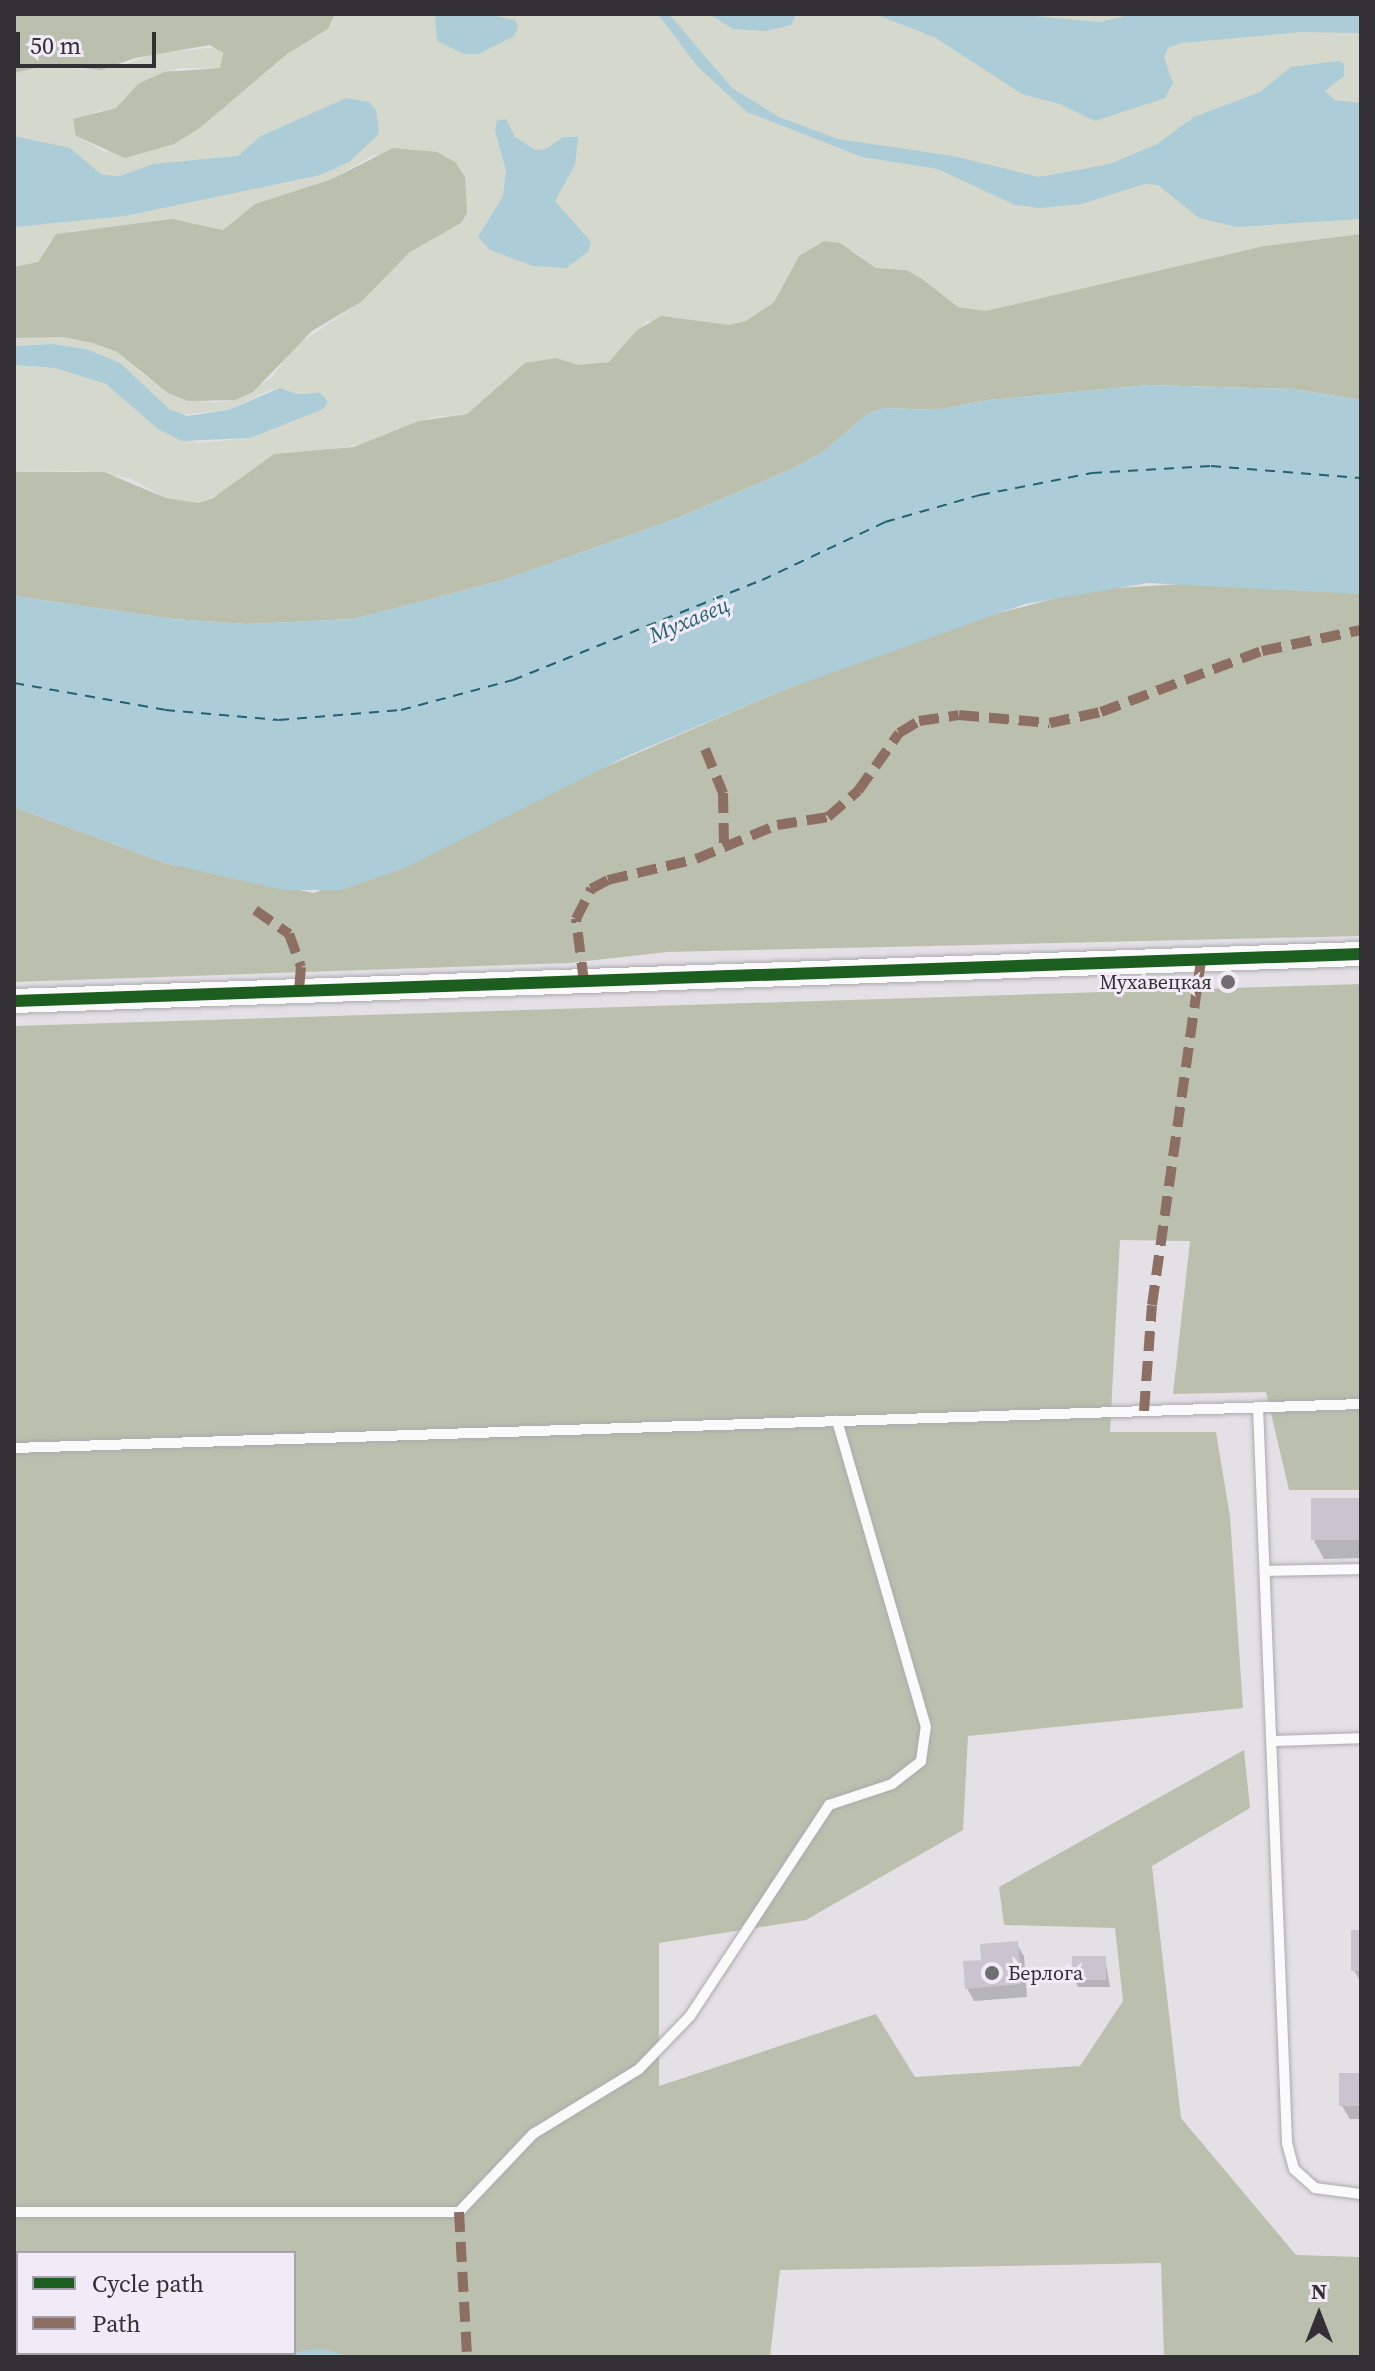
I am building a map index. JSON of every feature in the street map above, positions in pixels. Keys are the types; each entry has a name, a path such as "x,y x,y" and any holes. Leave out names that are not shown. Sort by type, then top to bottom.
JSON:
{"street":[{"path":"14,1001 1361,954"}],"lane":[{"path":"14,1448 1361,1404"},
{"path":"1258,1407 1289,2156 1294,2169 1315,2188 1361,2194"},
{"path":"14,2212 459,2212 533,2134 639,2069 690,2016 829,1805 892,1784 921,1761 926,1727 837,1421"},
{"path":"1265,1571 1361,1569"},
{"path":"1272,1741 1361,1738"}],"shaded area":[{"path":"333,14 1361,14 1361,234 1264,246 986,311 958,307 921,278 906,270 876,268 854,251 799,256 774,302 746,321 729,326 647,321 609,362 578,365 556,358 526,363 467,414 433,417 371,443 333,449 197,503 166,498 129,478 82,471 14,472 14,365 55,368 106,384 149,420 197,443 250,438 323,409 307,395 272,389 228,410 178,415 52,344 14,346 14,338 63,337 93,343 117,352 150,380 213,403 235,400 271,378 295,346 361,302 410,252 461,223 374,155 332,179 255,204 223,230 187,222 71,231 49,243 38,262 14,267 14,73 49,65 85,70 122,66 151,54 218,47 225,61 220,68 179,68 129,94 116,108 95,112 76,136 105,152 200,128 287,54 328,29"}],"green space":[{"path":"14,14 334,16 328,29 287,54 200,128 174,144 125,158 76,136 73,119 116,108 138,84 164,72 220,68 223,53 210,45 135,58 102,70 49,65 14,73"},
{"path":"393,148 437,152 455,162 465,177 467,213 461,223 410,252 361,302 312,331 253,392 235,400 188,401 168,393 117,352 93,343 63,337 14,338 14,267 38,262 56,234 172,219 223,230 255,204 332,179"},
{"path":"1361,234 1361,400 1293,389 1149,385 988,400 936,410 884,408 867,414 826,450 792,469 675,519 504,580 353,619 247,624 173,619 14,596 14,472 104,472 166,498 198,503 213,498 274,454 354,447 419,421 467,414 525,363 556,358 578,365 609,362 637,330 661,316 729,325 746,321 774,302 799,256 824,241 840,243 876,268 906,270 958,307 986,311 1264,246"},
{"path":"1213,582 1361,594 1361,936 667,952 569,963 14,982 14,807 165,863 314,893 781,691 963,623 1085,590"},
{"path":"1361,984 1361,1490 1289,1490 1266,1392 1173,1394 1190,1241 1120,1240 1110,1432 1216,1432 1230,1516 1243,1708 968,1736 963,1830 806,1920 659,1943 659,2086 876,2014 915,2077 1080,2066 1123,2001 1115,1928 1004,1925 999,1887 1244,1750 1250,1808 1152,1866 1181,2118 1296,2255 1361,2257 1361,2357 1164,2357 1161,2263 780,2270 770,2357 351,2357 296,2352 296,2251 16,2251 14,2322 14,1026"},
{"path":"146,2355 217,2355 142,2357"}],"water":[{"path":"435,14 486,14 515,20 518,27 514,36 479,54 464,54 437,41"},
{"path":"658,14 669,14 732,88 779,117 838,139 953,156 1039,177 1110,164 1157,144 1194,117 1260,92 1291,67 1338,61 1344,64 1344,76 1325,91 1335,100 1361,103 1361,219 1237,227 1199,218 1158,185 1144,184 1082,204 1040,208 1015,205 938,169 862,157 747,112 698,67"},
{"path":"709,14 796,15 791,25 766,31 733,29"},
{"path":"875,14 1011,14 1100,22 1134,14 1361,14 1361,33 1301,32 1181,43 1168,48 1164,58 1173,83 1165,98 1095,121 1060,104 1022,94 936,38"},
{"path":"346,98 369,102 376,110 379,134 349,162 320,175 125,216 14,227 14,136 70,148 102,175 120,176 153,164 238,156 261,136"},
{"path":"506,119 515,137 535,150 546,149 563,137 578,137 575,165 555,201 591,242 588,252 566,268 533,266 490,250 478,237 503,196 506,170 495,131 497,121"},
{"path":"52,344 86,349 120,363 169,409 187,416 228,410 280,388 297,394 320,393 328,402 323,409 250,438 182,441 158,429 106,384 55,368 14,365 14,346"},
{"name":"Мухавец","path":"1149,385 1293,389 1361,400 1361,594 1148,583 1025,604 781,691 625,757 405,868 341,890 283,890 165,863 14,807 14,596 173,619 247,624 353,619 504,580 675,519 792,469 826,450 867,414 884,408 936,410 988,400"},
{"path":"14,2322 16,2355 82,2355 14,2357"},
{"path":"325,2349 351,2357 281,2357 305,2350"}],"building":[{"path":"1311,1498 1361,1498 1361,1540 1311,1540"},
{"path":"1351,1930 1361,1930 1361,1971 1351,1971"},
{"name":"Берлога","path":"1018,1941 1021,1984 965,1989 963,1961 981,1960 980,1944"},
{"path":"1072,1956 1106,1956 1106,1980 1072,1980"},
{"path":"1339,2073 1361,2073 1361,2106 1339,2106"}],"ferry route":[{"path":"14,683 165,710 279,720 401,710 513,680 762,580 885,522 980,495 1092,473 1211,466 1361,478"}],"marked path":[{"path":"584,982 576,919 591,889 608,880 696,859 777,825 828,817 858,791 899,733 919,721 959,715 1050,723 1101,712 1262,651 1361,630"},
{"path":"705,749 723,793 724,846"},
{"path":"255,910 289,934 301,967 299,992"},
{"path":"1144,1411 1152,1305 1201,960"},
{"path":"459,2212 467,2357"}],"cycle path":[{"path":"14,1001 1361,954"}],"place":[{"name":"Мухавецкая","path":"1228,982"},
{"name":"Берлога","path":"992,1973"}]}
